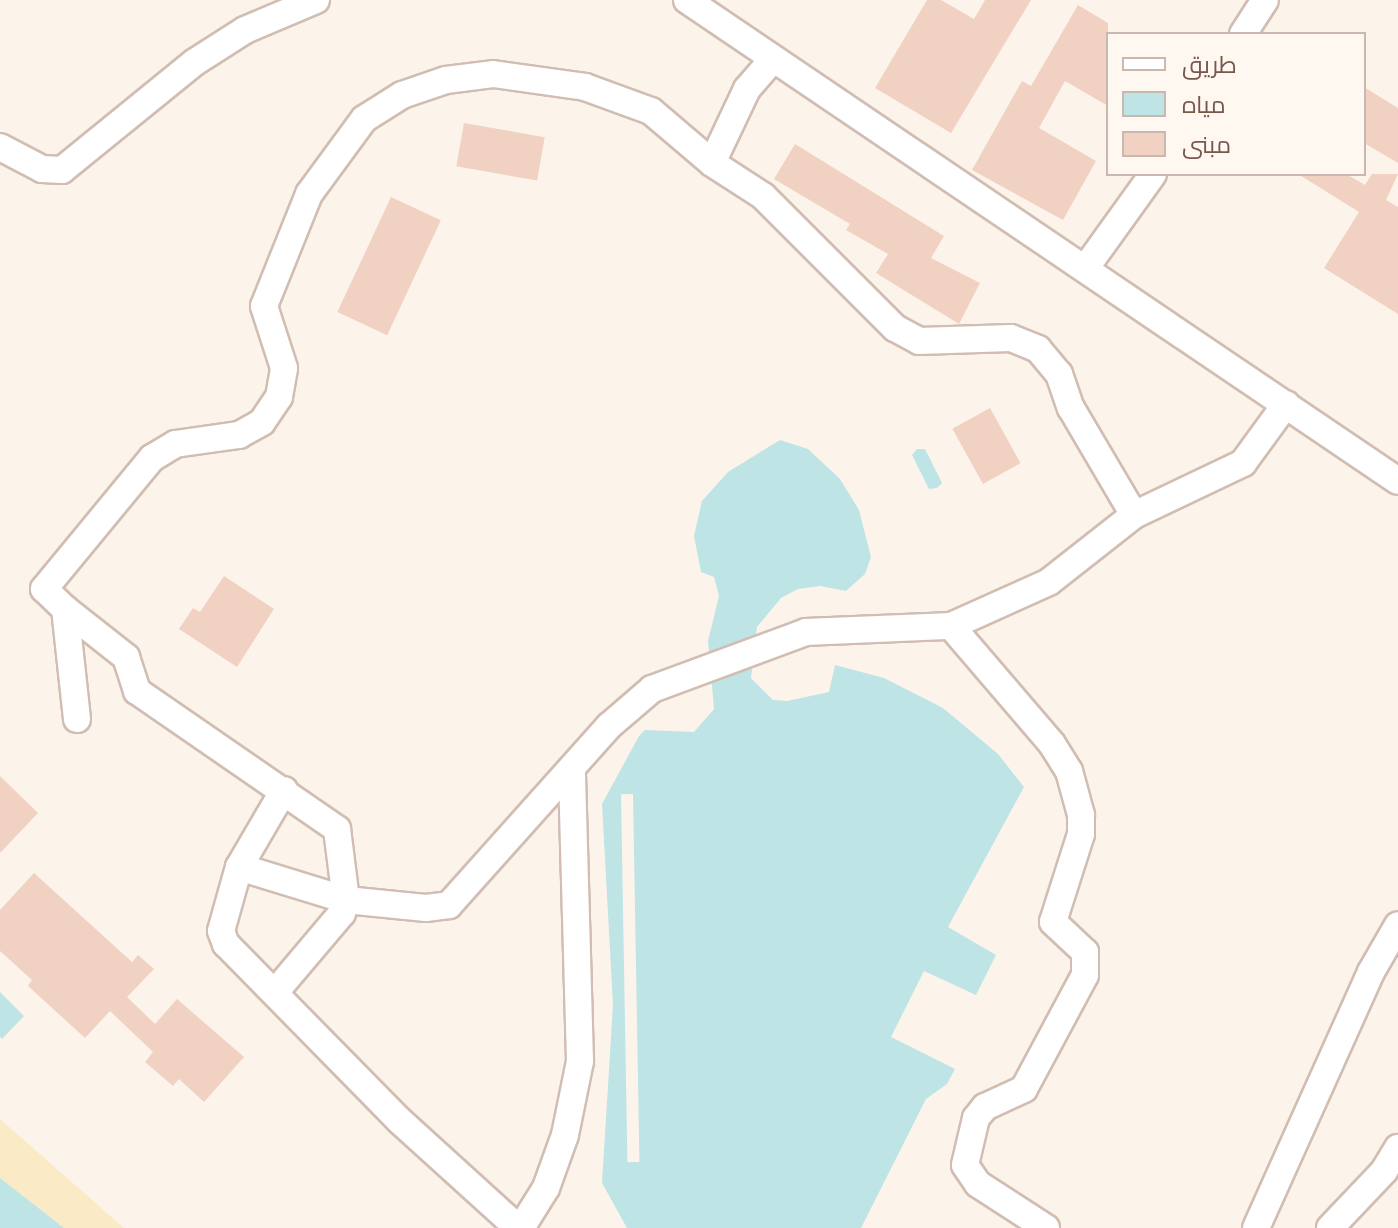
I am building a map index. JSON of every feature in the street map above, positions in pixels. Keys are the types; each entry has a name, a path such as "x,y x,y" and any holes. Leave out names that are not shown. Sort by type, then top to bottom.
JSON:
{"street":[{"path":"0,147 42,169 62,170 195,62 245,30 316,0"},
{"path":"687,0 896,146 1087,266 1398,481"},
{"path":"1244,32 1265,0"},
{"path":"712,163 747,89 773,59"},
{"path":"277,990 335,927 346,900 337,829 137,691 126,657 44,589 152,458 175,444 239,435 262,422 279,397 284,368 264,306 309,194 364,119 402,95 446,80 493,74 538,77 585,87 651,111 712,163 763,196 907,334 919,341 1011,338 1038,349 1059,374 1071,408 1134,515"},
{"path":"1087,266 1152,176"},
{"path":"239,867 346,900 426,908 449,905 635,701 670,680 831,628 951,626 1049,582 1134,515 1243,463 1286,404"},
{"path":"65,609 77,719"},
{"path":"951,626 1052,744 1069,771 1081,815 1081,834 1053,922 1085,952 1085,975 1024,1089 985,1107 976,1118 965,1165 978,1184 1046,1228"},
{"path":"284,790 239,867 221,931 226,944 277,990 400,1121 519,1228 546,1188 565,1135 580,1061 572,770"},
{"path":"1256,1228 1371,972 1398,925"},
{"path":"1330,1228 1384,1171 1398,1148"}],"sand":[{"path":"0,1119 124,1228 64,1228 0,1178"}],"water":[{"path":"780,440 808,449 840,479 859,510 871,557 865,574 846,591 820,586 798,589 781,598 757,627 751,678 773,700 787,701 829,692 835,665 884,678 943,708 998,754 1024,787 948,927 996,955 976,995 924,971 891,1037 955,1069 947,1084 926,1099 861,1228 627,1228 602,1183 613,1005 602,804 645,730 694,732 714,709 708,641 719,596 714,577 701,572 694,536 702,501 728,472"},
{"path":"917,449 925,449 942,483 937,488 929,489 912,455"},
{"path":"0,992 24,1016 2,1039 0,1037"},
{"path":"0,1178 41,1210 64,1228 0,1228"}],"pier":[{"path":"621,794 633,794 639,1162 627,1162"}],"building":[{"path":"927,0 941,0 974,19 985,0 1031,0 951,133 875,88"},
{"path":"1078,5 1108,23 1106,105 1065,81 1039,128 1096,161 1063,220 972,170 1022,81 1031,86"},
{"path":"1366,88 1398,108 1398,163 1366,144"},
{"path":"464,123 545,137 537,181 456,166"},
{"path":"795,144 944,236 931,258 980,283 959,324 876,273 888,254 846,230 850,224 774,179"},
{"path":"1372,174 1398,174 1386,200 1398,207 1398,314 1324,268 1359,212 1301,176 1349,176 1365,185"},
{"path":"391,197 441,220 387,335 337,312"},
{"path":"990,408 1021,463 983,484 952,429"},
{"path":"224,576 274,609 237,667 179,629 193,608 200,612"},
{"path":"0,776 38,813 0,853"},
{"path":"34,873 132,962 138,955 154,969 127,997 155,1024 177,999 244,1057 204,1102 179,1079 173,1086 145,1062 153,1052 110,1011 85,1038 28,986 32,980 0,951 0,910"}]}
